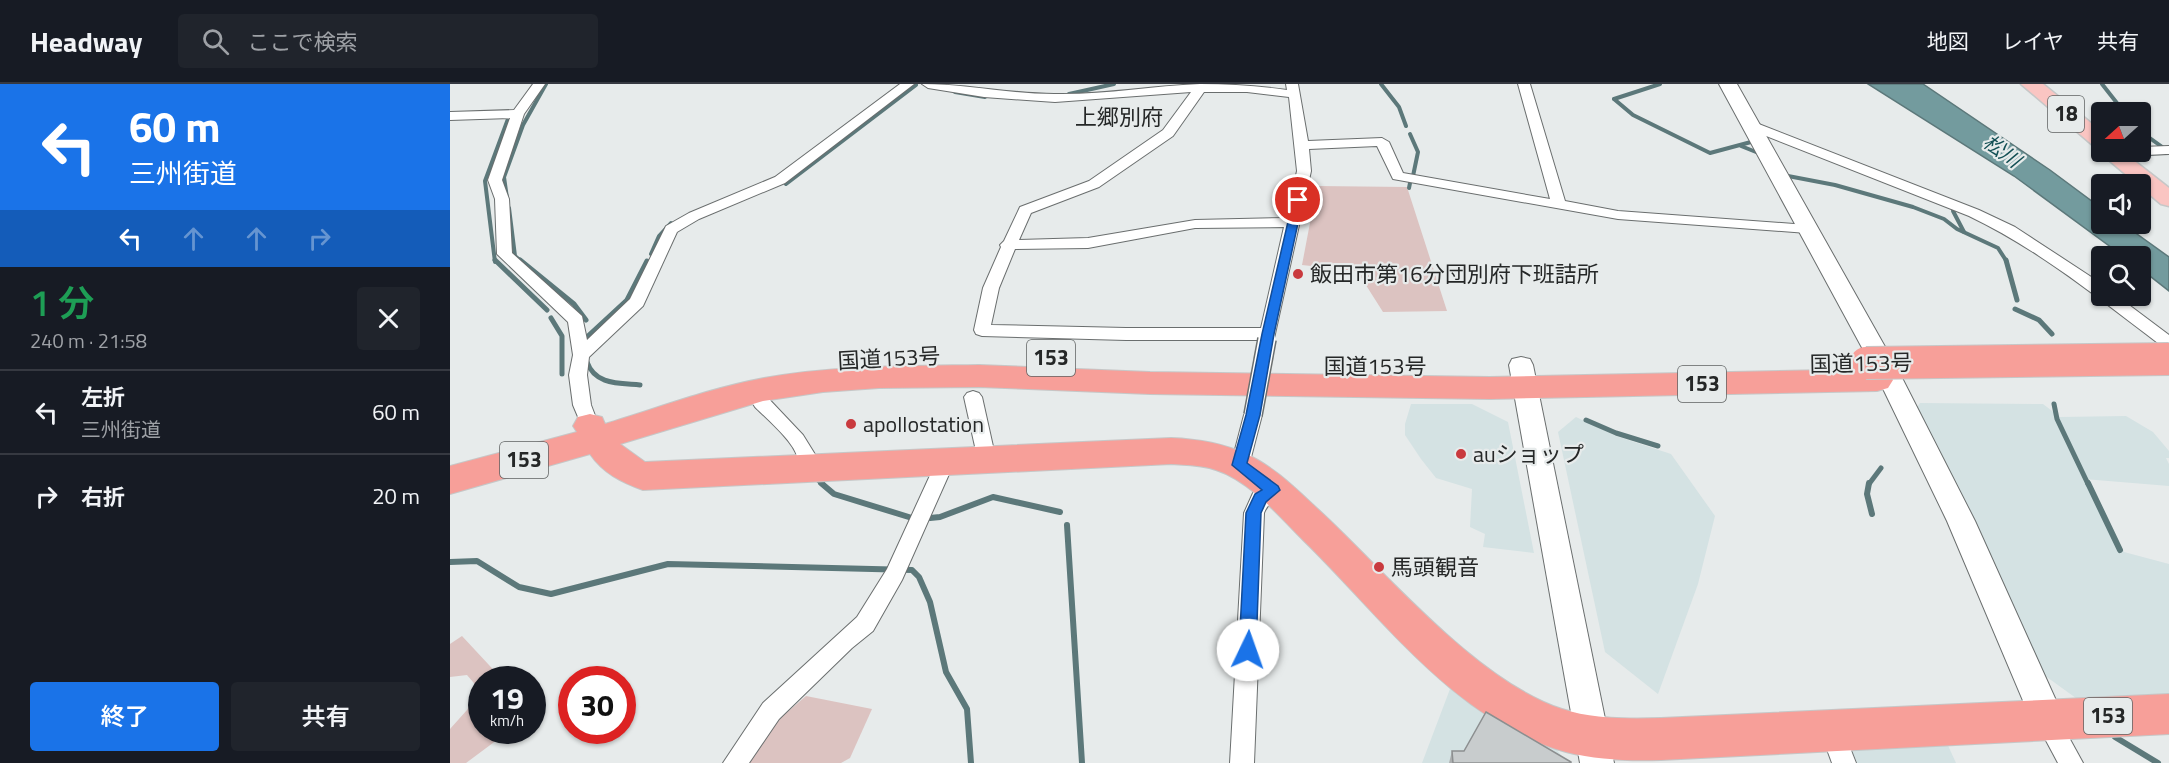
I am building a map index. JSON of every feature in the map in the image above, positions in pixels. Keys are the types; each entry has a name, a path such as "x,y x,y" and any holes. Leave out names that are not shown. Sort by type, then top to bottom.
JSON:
{"highway":[{"name":"国道153号","path":"450,471 593,432 763,390 822,381 879,377 979,376 1150,384 1871,371 2169,359"},
{"name":"国道153号","path":"1871,371 2169,376"},
{"name":"153","path":"593,432 621,468 643,476 1171,451 1197,452 1225,459 1240,465 1273,490 1317,530 1436,650 1466,674 1504,702 1595,750 1636,738 1838,748 2047,718 2169,714"},
{"name":"国道153号","path":"450,480 593,432"}],"main road":[{"name":"18","path":"2031,84 2091,134"},
{"path":"2124,162 2169,199"}],"street":[{"path":"539,84 518,114 495,180 502,199 505,254 576,320 581,354 578,375 582,405 593,432"},
{"path":"581,354 637,302 671,229 694,216 780,180 908,84"},
{"path":"928,84 984,93 1055,98 1200,88 1292,89 1304,171 1253,415 1240,465"},
{"path":"1524,84 1559,204"},
{"path":"1728,84 1873,345 1961,521 2047,718 2071,763"},
{"path":"1200,88 1168,133 1095,184 1025,210 1007,245 991,288 982,330 1268,337"},
{"path":"450,116 518,114"},
{"path":"1751,125 1983,217 2010,230 2091,285"},
{"path":"1302,145 1374,140 1382,142 1398,176 1618,215 1807,229"},
{"path":"2151,151 2166,150"},
{"path":"1007,245 1088,243 1195,224 1293,222"},
{"path":"2120,306 2169,343"},
{"path":"1524,377 1595,750"},
{"path":"973,398 987,460"},
{"path":"761,402 797,440 807,456 806,470"},
{"path":"735,763 771,711 865,624 898,568 945,463"},
{"path":"1242,763 1254,513 1260,498 1273,490"}],"shaded area":[{"path":"1317,186 1407,187 1447,311 1383,312 1357,271 1302,265"},
{"path":"1920,403 2043,404 2060,417 2126,416 2153,432 2169,451 2169,458 2166,458 2169,464 2169,486 2084,479 2124,552 2169,564 2169,697 2080,701 2044,675 1916,409"},
{"path":"1411,404 1472,404 1508,422 1534,553 1483,547 1485,534 1470,527 1472,489 1436,478 1405,435 1405,424"},
{"path":"1576,417 1616,436 1671,454 1715,516 1698,584 1658,694 1605,652 1558,432"},
{"path":"462,636 490,666 468,666 468,676 450,677 450,644"},
{"path":"1450,689 1501,725 1557,750 1567,763 1422,763"},
{"path":"806,696 872,709 850,758 841,763 749,763 778,720"},
{"path":"468,708 468,744 492,744 466,763 450,763 450,729"},
{"path":"1945,739 1956,763 1857,763 1852,751 1858,742"}],"water":[{"name":"松川","path":"1868,84 1923,84 2091,201 2091,233 2014,176"},
{"path":"2093,234 2137,234 2169,257 2169,291 2151,277 2151,246 2109,246"}],"building":[{"path":"1486,712 1571,763 1453,763 1452,751 1464,751"}],"waterway":[{"path":"507,198 504,177 523,125 546,84"},
{"path":"1069,94 1114,84"},
{"path":"1381,84 1399,107 1406,126"},
{"path":"1660,84 1614,99 1633,115 1710,153 1751,142"},
{"path":"2102,84 2116,102"},
{"path":"786,184 916,85"},
{"path":"955,92 985,97"},
{"path":"495,262 485,181 508,119"},
{"path":"1410,134 1418,152 1413,176"},
{"path":"2151,139 2169,152"},
{"path":"1741,146 1756,152"},
{"path":"1788,176 1835,185 1913,207 1944,219 1957,229 1998,248 2006,261"},
{"path":"1409,188 1410,183"},
{"path":"509,208 515,256 522,262"},
{"path":"1953,211 1964,232"},
{"path":"651,254 659,236 671,223"},
{"path":"495,260 547,310"},
{"path":"520,260 574,304 586,320"},
{"path":"588,336 627,300 647,261"},
{"path":"2006,261 2017,300"},
{"path":"2015,309 2039,320 2052,334"},
{"path":"551,318 562,336 562,374"},
{"path":"587,362 591,370 602,379 640,385"},
{"path":"2054,404 2057,419 2088,484"},
{"path":"1586,420 1616,433 1658,446"},
{"path":"1869,484 1881,468"},
{"path":"818,480 823,484"},
{"path":"821,483 834,494 912,518"},
{"path":"1869,483 1867,494 1872,514"},
{"path":"2088,483 2120,550"},
{"path":"930,518 940,517 993,497 1060,512"},
{"path":"1067,525 1082,763"},
{"path":"450,562 477,561 519,587 551,594 668,564 912,570 919,577 930,602 946,672 967,709 971,763"},
{"path":"2115,737 2158,763"}],"place":[{"name":"飯田市第16分団別府下班詰所","path":"1298,274"},
{"name":"apollostation","path":"851,424"},
{"name":"auショップ","path":"1461,454"},
{"name":"馬頭観音","path":"1379,567"}],"district":[{"name":"上郷別府","path":"1119,117"}],"route":[{"path":"1248,650 1254,513 1260,498 1273,490 1240,465 1253,415 1268,334 1298,200"}]}
